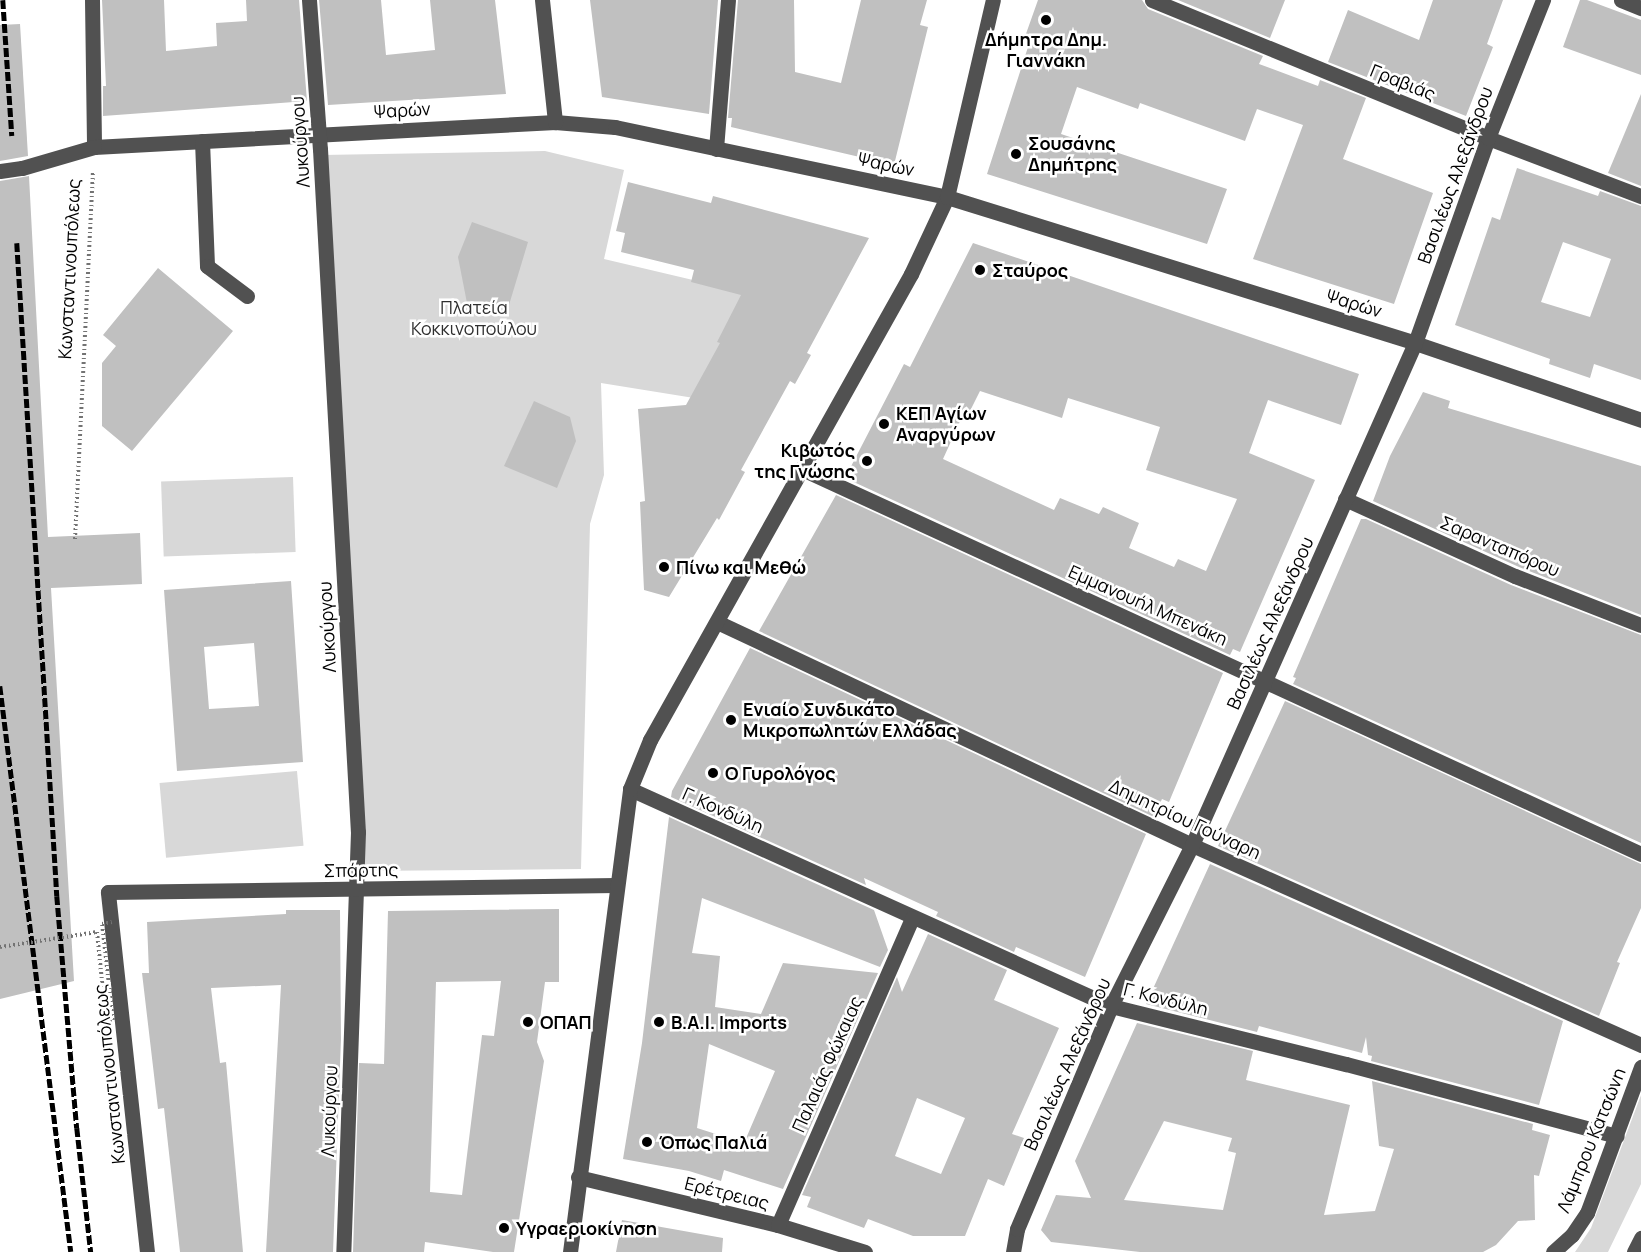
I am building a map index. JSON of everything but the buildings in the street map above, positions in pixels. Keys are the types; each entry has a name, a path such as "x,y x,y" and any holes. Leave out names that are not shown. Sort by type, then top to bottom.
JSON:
{"street":[{"path":"92,0 94,147"},
{"name":"Λυκούργου","path":"309,0 319,134 357,832 343,1252"},
{"path":"542,0 555,122"},
{"path":"716,149 728,0"},
{"path":"570,1252 630,789 650,740 911,274 947,197 993,0"},
{"name":"Γραβιάς","path":"1152,0 1488,138 1641,196"},
{"name":"Βασιλέως Αλεξάνδρου","path":"1013,1252 1017,1229 1111,1006 1192,845 1415,343 1488,138 1543,0"},
{"path":"1621,0 1641,8"},
{"name":"Ψαρών","path":"0,171 22,168 94,147 555,122 615,126 947,197 1415,343 1641,420"},
{"path":"202,141 207,266 247,296"},
{"name":"Εμμανουήλ Μπενάκη","path":"802,470 1266,680 1641,854"},
{"name":"Σαρανταπόρου","path":"1345,499 1515,576 1641,625"},
{"name":"Δημητρίου Γούναρη","path":"717,621 1192,845 1641,1045"},
{"name":"Γ. Κονδύλη","path":"630,789 1111,1006 1346,1064 1617,1136"},
{"name":"Σπάρτης","path":"108,892 616,885"},
{"name":"Κωνσταντινουπόλεως","path":"108,892 147,1252"},
{"name":"Παλαιάς Φώκαιας","path":"778,1225 912,918"},
{"name":"Λάμπρου Κατσώνη","path":"1552,1252 1572,1235 1587,1213 1641,1067"},
{"name":"Ερέτρειας","path":"578,1177 778,1225 865,1252"},
{"path":"1634,1252 1641,1238"}],"path":[{"name":"Κωνσταντινουπόλεως","path":"75,539 94,147"},
{"path":"0,947 97,932 106,1021 112,1020 102,924 112,922"}],"green space":[{"name":"Πλατεία Κοκκινοπούλου","path":"545,151 624,170 604,259 748,293 694,398 601,383 604,475 590,524 581,869 360,871 322,155"},
{"path":"293,477 296,552 164,557 161,482"},
{"path":"297,771 304,846 166,858 160,783"},
{"path":"1641,1095 1641,1184 1608,1252 1575,1252 1591,1228"}],"railway":[{"path":"3,0 12,136"},
{"path":"17,243 57,896 77,1128 91,1252"},
{"path":"0,686 71,1252"}],"place":[{"name":"Δήμητρα Δημ. Γιαννάκη","path":"1046,20"},
{"name":"Σουσάνης Δημήτρης","path":"1016,154"},
{"name":"Σταύρος","path":"980,270"},
{"name":"ΚΕΠ Αγίων Αναργύρων","path":"884,424"},
{"name":"Κιβωτός της Γνώσης","path":"867,461"},
{"name":"Πίνω και Μεθώ","path":"664,567"},
{"name":"Ενιαίο Συνδικάτο Μικροπωλητών Ελλάδας","path":"731,720"},
{"name":"Ο Γυρολόγος","path":"713,773"},
{"name":"ΟΠΑΠ","path":"528,1022"},
{"name":"B.A.I. Imports","path":"659,1022"},
{"name":"Όπως Παλιά","path":"647,1142"},
{"name":"Υγραεριοκίνηση","path":"504,1228"}]}
